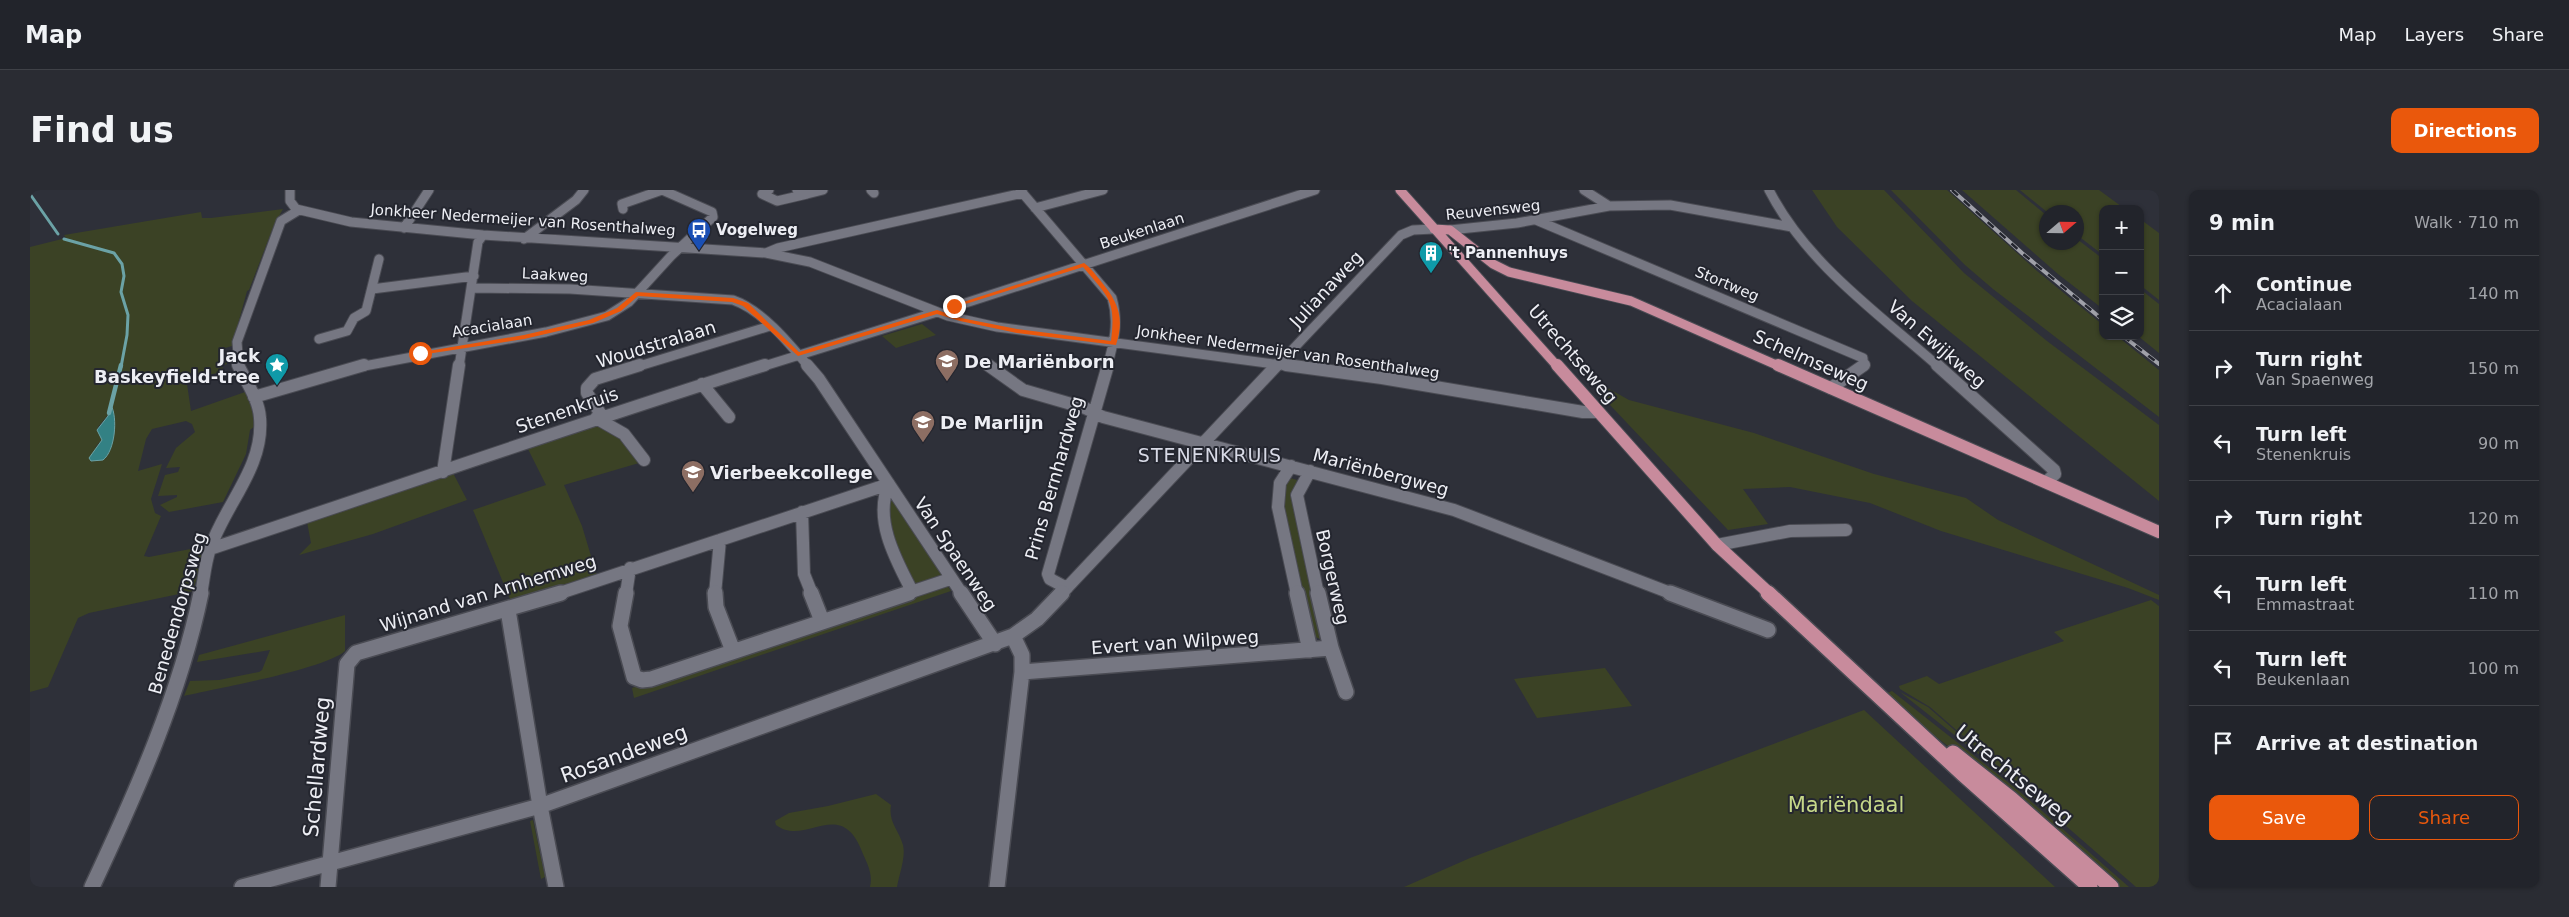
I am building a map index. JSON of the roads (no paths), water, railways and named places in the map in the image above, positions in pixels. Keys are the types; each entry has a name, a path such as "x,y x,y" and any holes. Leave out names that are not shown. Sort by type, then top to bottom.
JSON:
{"main road":[{"name":"Utrechtseweg","path":"1400,190 1718,545 2090,887"},
{"name":"Reuvensweg","path":"1434,229 1450,230"},
{"name":"Schelmseweg","path":"1450,230 1493,264 1509,272 1631,301 2159,532"},
{"name":"Utrechtseweg","path":"1886,701 2011,800 2111,887"}],"street":[{"path":"290,190 290,201 294,207 300,210"},
{"path":"404,228 429,190"},
{"path":"524,238 576,200 584,190"},
{"path":"622,209 620,207 622,204 662,190"},
{"name":"Acacialaan","path":"254,397 375,362 538,334 591,321 619,309 712,217 712,212 662,190"},
{"path":"769,190 762,194 777,201 822,190"},
{"path":"797,190 807,194"},
{"path":"1035,208 1103,190"},
{"name":"Beukenlaan","path":"950,308 1315,190"},
{"path":"1584,190 1609,206"},
{"path":"1769,190 1792,227"},
{"path":"766,253 778,248 1022,191"},
{"name":"Prins Bernhardweg","path":"1022,191 1112,298 1117,316 1114,344 1092,412 1048,574 1050,579 1067,588"},
{"name":"Reuvensweg","path":"1450,230 1536,220 1609,206 1670,205 1792,227"},
{"name":"Jonkheer Nedermeijer van Rosenthalweg","path":"300,210 342,220 483,236 766,253 810,262 937,312 1017,331 1401,381 1582,412 1598,412"},
{"name":"Benedendorpsweg","path":"92,887 121,825 180,678 194,627 210,549 218,528 252,464 259,446 260,417 254,397 238,365 237,342 281,221 300,210"},
{"name":"Stortweg","path":"1536,220 1863,358 1864,366 1831,388"},
{"name":"Van Ewijkweg","path":"1792,227 1826,267 2054,470 2055,474 2046,482"},
{"name":"Julianaweg","path":"1067,588 1401,235 1413,230 1434,229"},
{"path":"443,472 478,242 483,236"},
{"path":"319,339 347,331 354,318 366,311 379,259"},
{"path":"372,289 474,276"},
{"name":"Laakweg","path":"472,288 505,286 636,294"},
{"name":"Van Spaenweg","path":"636,294 733,300 746,304 770,326 798,354 838,404 950,578 995,644"},
{"name":"Stenenkruis","path":"210,549 443,472 599,417 937,312"},
{"name":"Woudstralaan","path":"599,417 587,393 587,388 595,379 770,326"},
{"name":"Mariënbergweg","path":"983,362 1023,390 1092,412 1454,510 1768,630"},
{"path":"702,384 729,417"},
{"path":"599,417 624,434 644,460"},
{"path":"1291,466 1280,483 1278,507 1310,650"},
{"name":"Borgerweg","path":"1310,471 1297,495 1298,507 1331,648 1346,692"},
{"name":"Van Spaenweg","path":"889,484 884,495 888,543 912,591"},
{"name":"Wijnand van Arnhemweg","path":"356,653 508,610 630,568 889,484"},
{"path":"802,512 804,574 822,621"},
{"path":"1718,545 1790,531 1846,530"},
{"path":"720,540 715,602 733,651"},
{"path":"630,568 620,626 634,677 642,680 651,679 950,578"},
{"path":"997,887 1022,672 1022,655 1013,636 1037,619 1067,588"},
{"path":"508,610 540,806 556,887"},
{"name":"Rosandeweg","path":"242,887 540,806 1013,636"},
{"name":"Evert van Wilpweg","path":"1022,672 1331,648"},
{"name":"Schellardweg","path":"328,887 347,664 356,653"}],"water":[{"path":"111,405 115,426 113,442 107,456 103,460 91,461 89,458 102,440 97,430 108,416"}],"waterway":[{"path":"30,194 58,234"},
{"path":"64,239 114,253 122,264 124,276 121,292 128,315 127,335 121,367"},
{"path":"109,413 121,365"}],"railway":[{"path":"1952,190 2022,253 2099,317"},
{"path":"2128,340 2159,364"}],"place":[{"name":"Vogelweg","path":"699,251"},
{"name":"'t Pannenhuys","path":"1431,274"},
{"name":"De Mariënborn","path":"947,382"},
{"name":"Jack Baskeyfield-tree","path":"277,386"},
{"name":"De Marlijn","path":"923,443"},
{"name":"Vierbeekcollege","path":"693,493"}],"district":[{"name":"STENENKRUIS","path":"1210,455"}],"park label":[{"name":"Mariëndaal","path":"1846,805"}]}
